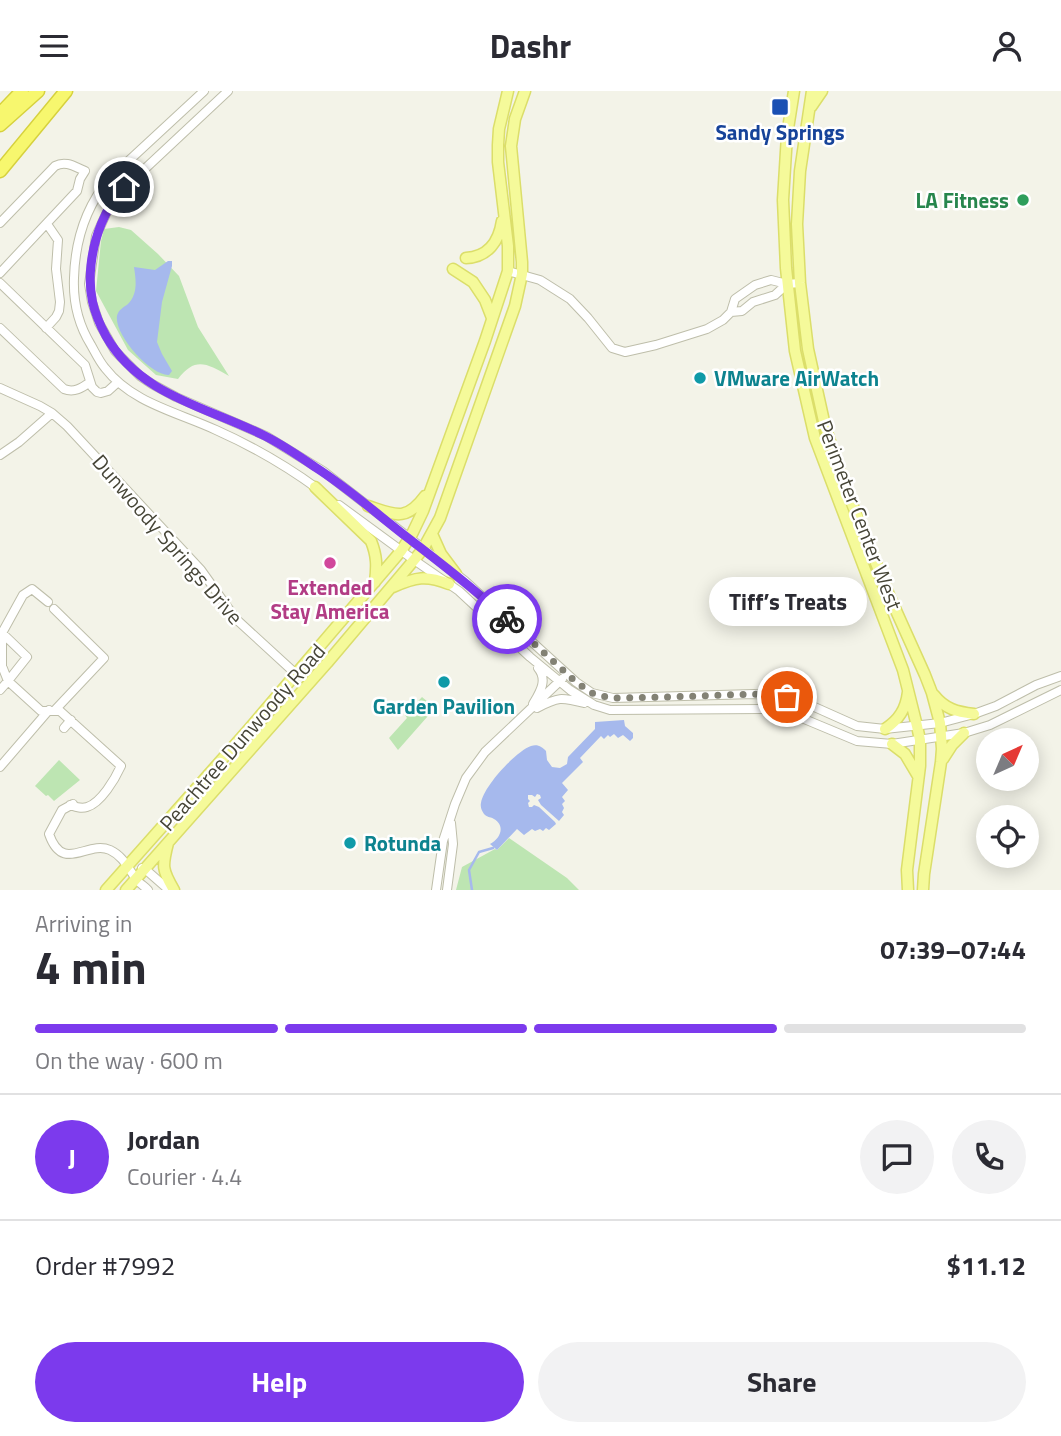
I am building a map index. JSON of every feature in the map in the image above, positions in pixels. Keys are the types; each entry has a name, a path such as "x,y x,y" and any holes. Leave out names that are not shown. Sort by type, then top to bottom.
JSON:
{"highway":[{"path":"0,114 22,91"},
{"path":"0,125 38,91"},
{"path":"0,171 66,91"}],"main road":[{"path":"508,91 498,145 508,271"},
{"name":"Peachtree Dunwoody Road","path":"126,890 414,561 440,518 502,347 522,274 522,248 511,146 515,119 525,91"},
{"path":"785,91 791,104"},
{"name":"Perimeter Center West","path":"794,91 783,188 783,225 795,351 813,432 908,686 920,740 919,778 907,870 908,890"},
{"name":"Perimeter Center West","path":"812,91 798,188 797,224 800,283 810,359 830,444 865,538 918,656 932,693 942,736 941,762 923,890"},
{"path":"809,109 822,91"},
{"path":"466,258 482,254 492,247 500,229 503,208"},
{"path":"453,269 473,282 485,300 492,318"},
{"name":"Peachtree Dunwoody Road","path":"106,890 296,674 409,539 423,511 508,271"},
{"path":"368,506 392,514 405,513 415,509 432,485"},
{"path":"315,487 371,541 376,552 375,582"},
{"path":"432,534 441,554 456,574"},
{"path":"390,588 410,579 423,577 449,584"},
{"path":"885,729 902,713 908,686"},
{"path":"932,693 949,709 974,715"},
{"path":"941,762 964,733"},
{"path":"892,744 905,754 919,778"},
{"path":"169,840 164,873 172,890"}],"street":[{"path":"204,91 107,181 87,214 77,239 73,293 77,316 87,339 104,367 138,397 255,448 290,469 449,584 503,631 543,674 541,691 528,713"},
{"path":"228,91 118,194 96,236 89,283 92,302 99,323 115,351 140,376 176,397 266,436 323,471 490,603 581,698 594,705"},
{"path":"195,99 209,109"},
{"path":"0,223 55,166 65,163 85,171 95,169"},
{"path":"0,273 77,191 85,171"},
{"path":"46,328 56,317 60,302 56,269 58,240 47,224"},
{"path":"508,271 540,280 570,299 612,348 625,352 707,329 723,320 731,312 735,299 755,285 771,280 788,285 800,283"},
{"path":"0,283 85,365 92,387 97,392 108,391 118,382"},
{"path":"731,312 742,311 753,302 775,295 788,285"},
{"path":"0,328 64,390 81,388 90,382"},
{"name":"Dunwoody Springs Drive","path":"0,388 52,413 67,426 201,570 236,619 296,674"},
{"path":"169,411 176,397"},
{"path":"0,455 52,413"},
{"path":"290,469 299,456"},
{"path":"0,767 55,710 95,666 104,658 32,589 23,595 2,633 2,666 8,681 41,711 55,710 71,720 121,766 116,778 94,804 86,807 70,805 62,810 49,834 52,842 57,848 71,855 106,848 129,866 136,879 148,890"},
{"path":"503,631 511,623"},
{"path":"0,690 27,657 2,633"},
{"path":"530,657 592,693 613,698 754,694 787,697 858,726 885,729 940,723 974,715 1061,676"},
{"path":"436,890 443,841 461,789 472,768 563,678"},
{"path":"528,713 558,698 625,711 770,709 785,711 857,741 892,744 964,733 990,725 1061,690"},
{"path":"64,729 71,720"},
{"path":"447,890 453,844 450,820"},
{"path":"129,866 145,869 172,890"}],"green space":[{"path":"119,227 131,230 179,276 198,327 229,376 201,364 190,367 178,379 156,375 128,350 96,291 104,229"},
{"path":"422,697 435,708 398,750 389,738"},
{"path":"59,760 80,780 54,801 35,786"},
{"path":"509,838 567,878 579,890 456,890 462,867 497,850"}],"water":[{"path":"172,261 172,266 162,302 157,342 172,371 169,375 153,369 135,353 121,333 117,316 135,291 134,267 155,270"},
{"path":"624,720 625,726 633,733 633,738 630,741 623,735 618,738 614,734 610,737 608,735 604,739 601,736 580,758 583,762 562,783 568,790 562,797 565,801 562,804 564,815 559,821 541,805 538,800 540,795 528,795 529,807 539,807 556,824 549,830 532,829 524,835 517,829 497,850 490,844 499,836 501,829 498,822 484,814 481,803 494,779 509,762 525,749 536,745 546,751 547,760 552,767 560,768 567,764 568,757 595,729 595,722"}],"waterway":[{"path":"472,890 469,870 479,852 493,848"}],"way so far":[{"path":"507,619 576,682 602,696 613,698 754,694 787,697"}],"place":[{"name":"Sandy Springs","path":"780,107"},
{"name":"LA Fitness","path":"1023,200"},
{"name":"VMware AirWatch","path":"700,378"},
{"name":"Extended Stay America","path":"330,563"},
{"name":"Garden Pavilion","path":"444,682"},
{"name":"Tiff’s Treats","path":"787,697"},
{"name":"Rotunda","path":"350,843"}],"route":[{"path":"124,187 106,214 96,236 89,283 99,323 115,351 152,384 266,436 323,471 465,581 507,619"}]}
